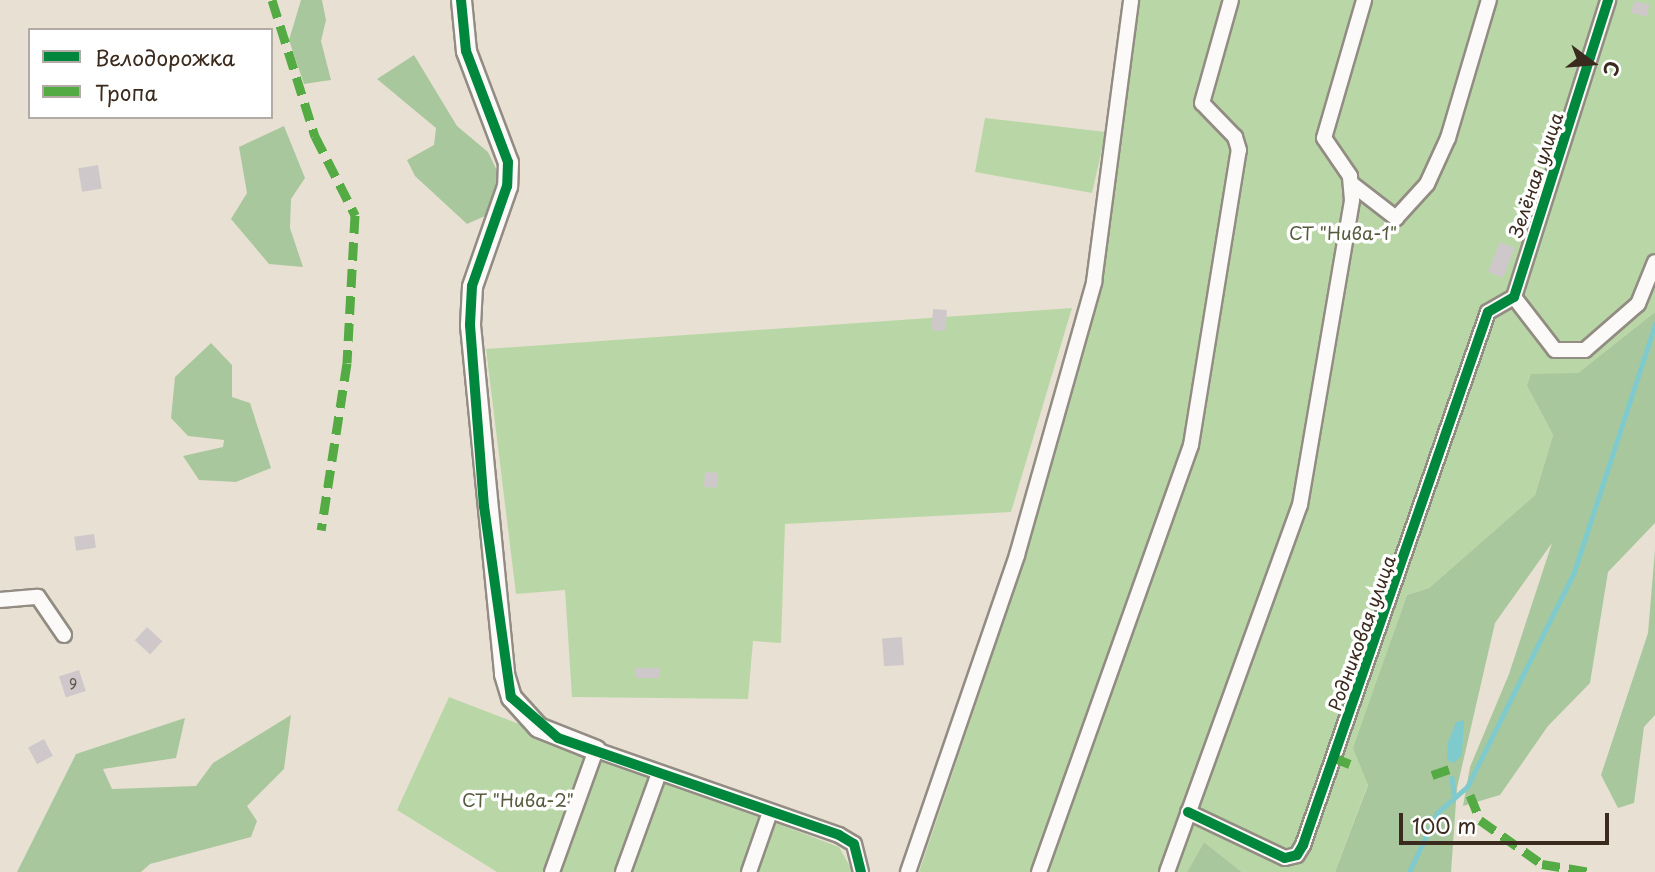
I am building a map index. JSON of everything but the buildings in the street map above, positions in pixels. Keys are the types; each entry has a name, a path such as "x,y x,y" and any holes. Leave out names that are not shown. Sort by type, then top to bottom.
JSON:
{"street":[{"path":"461,0 466,51 508,162 507,186 472,286 470,325 504,674 511,697 538,727 659,773 839,835 854,844 862,868"},
{"path":"908,872 1017,555 1094,282 1131,0"},
{"path":"1039,872 1191,445 1239,150 1202,103 1231,0"},
{"path":"1364,0 1324,138 1352,184 1396,218 1427,184 1448,138 1489,0"},
{"name":"Зелёная улица","path":"1514,298 1608,0"},
{"path":"1167,872 1300,505 1352,184"},
{"path":"1514,298 1555,349 1585,350 1638,304 1655,262"},
{"name":"Родниковая улица","path":"1188,812 1284,858 1297,855 1385,622 1492,307 1514,298"},
{"path":"0,600 38,597 64,635"},
{"path":"552,872 596,750"},
{"path":"623,872 659,773"},
{"path":"749,872 770,812"}],"green space":[{"path":"301,0 322,0 326,20 321,41 331,80 304,84 289,40"},
{"name":"СТ \"Нива-1\"","path":"1135,0 1655,0 1655,312 1578,373 1527,386 1553,435 1535,495 1429,588 1407,595 1354,748 1368,784 1335,872 1242,872 1204,842 1187,872 919,872 1025,559 1100,283"},
{"path":"414,55 457,126 488,152 501,179 485,216 467,224 415,176 407,160 434,145 436,128 377,79"},
{"path":"985,118 1106,132 1092,193 975,172"},
{"path":"284,126 305,178 291,199 290,228 303,267 269,264 231,219 247,193 239,147"},
{"path":"1072,308 1011,512 785,524 781,643 753,641 748,699 572,697 565,590 516,594 486,349"},
{"path":"1655,312 1655,523 1608,572 1590,683 1548,726 1500,795 1463,806 1470,767 1509,674 1552,543 1495,623 1457,788 1451,872 1335,872 1368,785 1353,748 1407,595 1429,588 1535,495 1553,435 1527,386 1531,374 1578,373"},
{"path":"211,343 232,365 232,397 250,403 271,468 236,482 199,480 183,456 223,447 224,440 188,436 171,418 175,377"},
{"path":"1655,550 1655,715 1644,727 1634,803 1618,808 1601,775 1648,633"},
{"name":"СТ \"Нива-2\"","path":"449,697 839,847 853,872 497,872 397,810"},
{"path":"291,715 284,769 247,806 257,821 251,837 150,864 141,872 17,872 76,754 185,718 176,758 103,769 112,789 196,786 213,763"},
{"path":"1204,842 1242,872 1187,872"}],"water":[{"path":"1464,720 1462,755 1454,763 1447,760 1448,742 1456,722"}],"waterway":[{"path":"1409,872 1437,813 1467,787 1574,572 1655,324"},
{"path":"1452,778 1454,794"}],"marked path":[{"path":"272,0 315,136 355,215 347,363 321,530"},
{"path":"1335,758 1350,764"},
{"path":"1432,775 1449,769"},
{"path":"1470,795 1480,820 1542,864 1591,872"}],"cycle path":[{"path":"461,0 466,51 508,162 507,186 472,286 470,325 484,506 511,697 558,738 839,835 854,844 861,872"},
{"path":"1188,812 1285,858 1297,855 1303,845 1488,312 1514,297 1608,0"}]}
